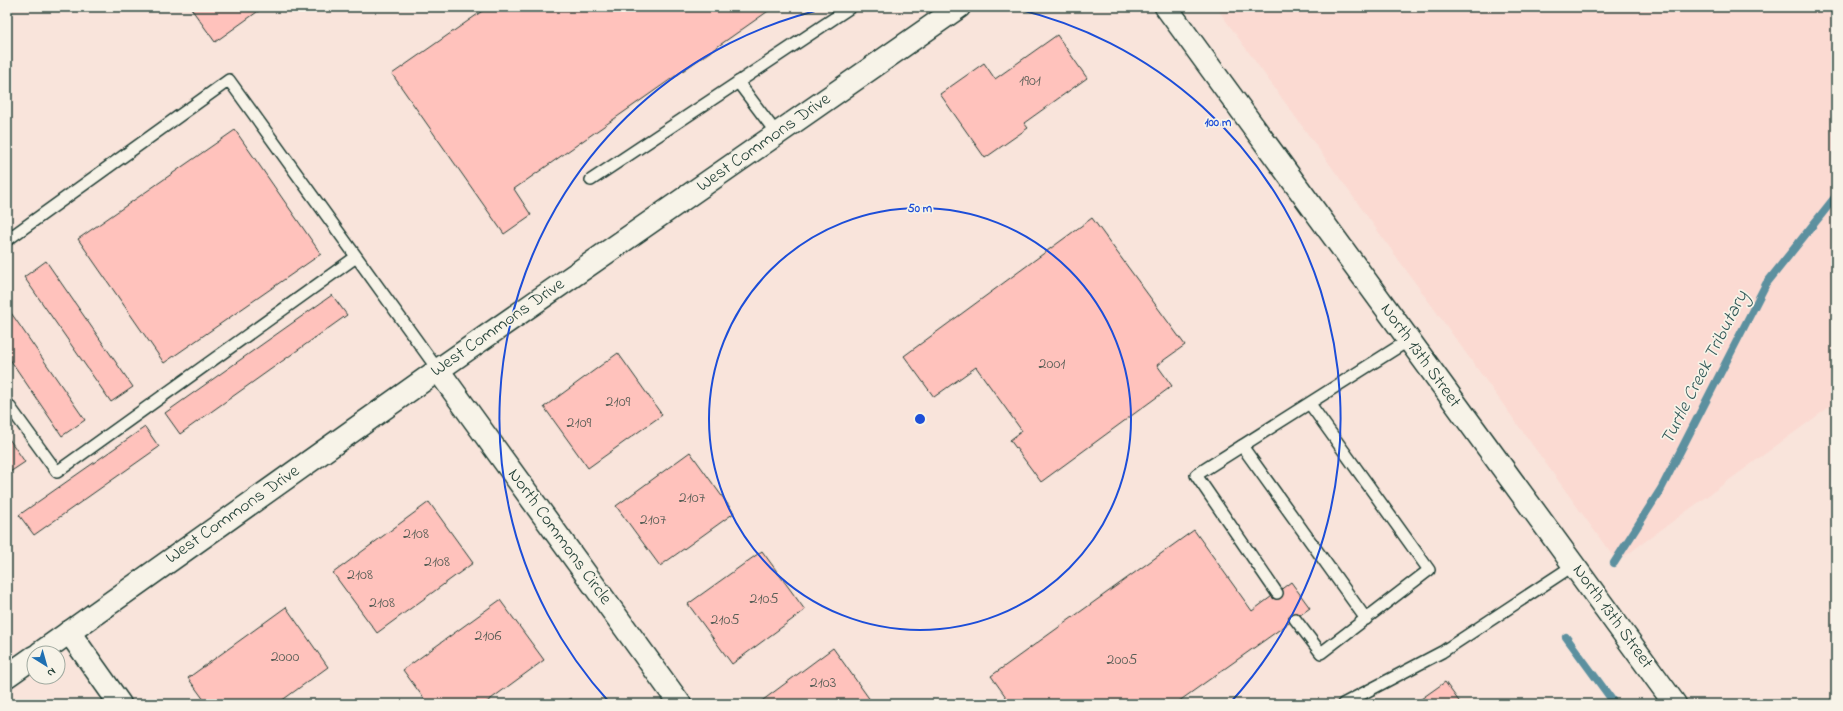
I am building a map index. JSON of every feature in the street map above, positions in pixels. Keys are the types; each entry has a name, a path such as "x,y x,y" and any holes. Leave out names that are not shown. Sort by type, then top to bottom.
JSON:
{"street":[{"name":"West Commons Drive","path":"51,645 438,370 959,7"},
{"name":"North 13th Street","path":"1166,7 1675,704"},
{"name":"North Commons Circle","path":"438,370 680,704"},
{"path":"69,632 120,704"},
{"path":"7,676 26,663"}],"lane":[{"path":"591,180 851,7"},
{"path":"7,240 229,80 438,370"},
{"path":"738,82 777,134"},
{"path":"7,403 57,472 356,257"},
{"path":"1277,592 1196,475 1409,340"},
{"path":"1295,619 1321,653 1429,570 1310,404"},
{"path":"1242,446 1366,618"},
{"path":"1343,704 1442,652 1574,565"}],"shaded area":[{"path":"1216,7 1836,7 1836,402 1617,562"}],"building":[{"path":"190,7 264,7 215,42"},
{"path":"488,7 774,7 514,189 531,215 504,234 392,74"},
{"path":"1057,35 1087,78 1024,123 1028,128 985,158 940,94 984,63 995,79"},
{"path":"235,130 321,254 164,363 78,239"},
{"path":"1092,218 1185,345 1157,365 1172,386 1041,482 1010,440 1022,431 976,367 934,397 904,356"},
{"path":"46,261 133,387 111,402 24,277"},
{"path":"332,295 347,315 180,434 165,413"},
{"path":"7,307 85,420 62,436 7,355"},
{"path":"618,353 662,415 588,468 544,407"},
{"path":"145,427 159,447 34,535 19,515"},
{"path":"7,436 25,462 7,474"},
{"path":"690,452 734,513 660,566 616,506"},
{"path":"429,502 473,563 377,633 333,573"},
{"path":"1194,530 1252,611 1291,582 1310,608 1175,704 1011,704 991,676"},
{"path":"762,551 805,610 732,664 688,604"},
{"path":"500,600 544,660 484,704 428,704 403,670"},
{"path":"286,607 328,667 277,704 207,704 188,678"},
{"path":"833,648 873,704 759,704 759,703"},
{"path":"1445,682 1461,704 1414,704"},
{"path":"571,698 575,704 563,704"}],"waterway":[{"name":"Turtle Creek Tributary","path":"1614,563 1661,489 1766,284 1836,196"},
{"name":"Turtle Creek Tributary","path":"1566,637 1615,704"}]}
